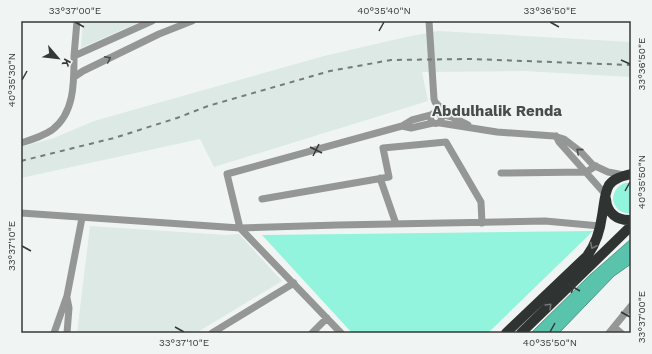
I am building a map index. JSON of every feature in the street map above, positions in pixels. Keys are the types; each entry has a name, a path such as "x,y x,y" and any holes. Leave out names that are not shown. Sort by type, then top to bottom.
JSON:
{"highway":[{"path":"506,333 587,256 593,248 600,226 609,186 613,181 629,175"},
{"path":"606,195 607,207 613,215 623,220 631,220"},
{"path":"521,333 631,226"}],"street":[{"path":"21,143 52,130 60,123 68,110 71,102 74,77 77,21"},
{"path":"74,56 152,21"},
{"path":"74,77 83,71 159,34 192,21"},
{"path":"429,21 435,100 432,107 436,114"},
{"path":"436,114 430,119 436,123"},
{"path":"341,333 240,228 227,174 402,126 412,120 436,114 452,117 471,127"},
{"path":"402,126 411,128 436,123 497,132 556,136 564,138 596,166 608,172 629,175"},
{"path":"556,136 559,142 606,195"},
{"path":"262,199 389,177 384,148 446,142 481,202 482,223"},
{"path":"501,173 586,172 596,166"},
{"path":"380,178 396,224"},
{"path":"21,213 240,228 545,221 600,226"},
{"path":"54,333 67,296 82,218"},
{"path":"212,333 294,283"},
{"path":"67,296 69,308 67,333"},
{"path":"621,333 612,330 631,306"},
{"path":"312,333 327,318"}],"shaded area":[{"path":"83,21 142,21 81,48"},
{"path":"438,31 631,42 631,77 524,71 422,72 428,101 214,167 200,139 21,178 21,147 54,138 94,121 324,56"},
{"path":"625,183 631,183 631,213 625,213 619,210 615,206 613,200 616,190"},
{"path":"90,226 226,235 239,234 282,281 196,333 77,333"},
{"path":"593,231 488,333 352,333 262,235"},
{"path":"631,239 631,264 614,276 559,333 531,333 590,275"}],"railway":[{"path":"21,161 114,138 177,118 208,106 330,71 391,60 471,59 631,65"}],"district":[{"name":"Abdulhalik Renda","path":"497,111"}]}
